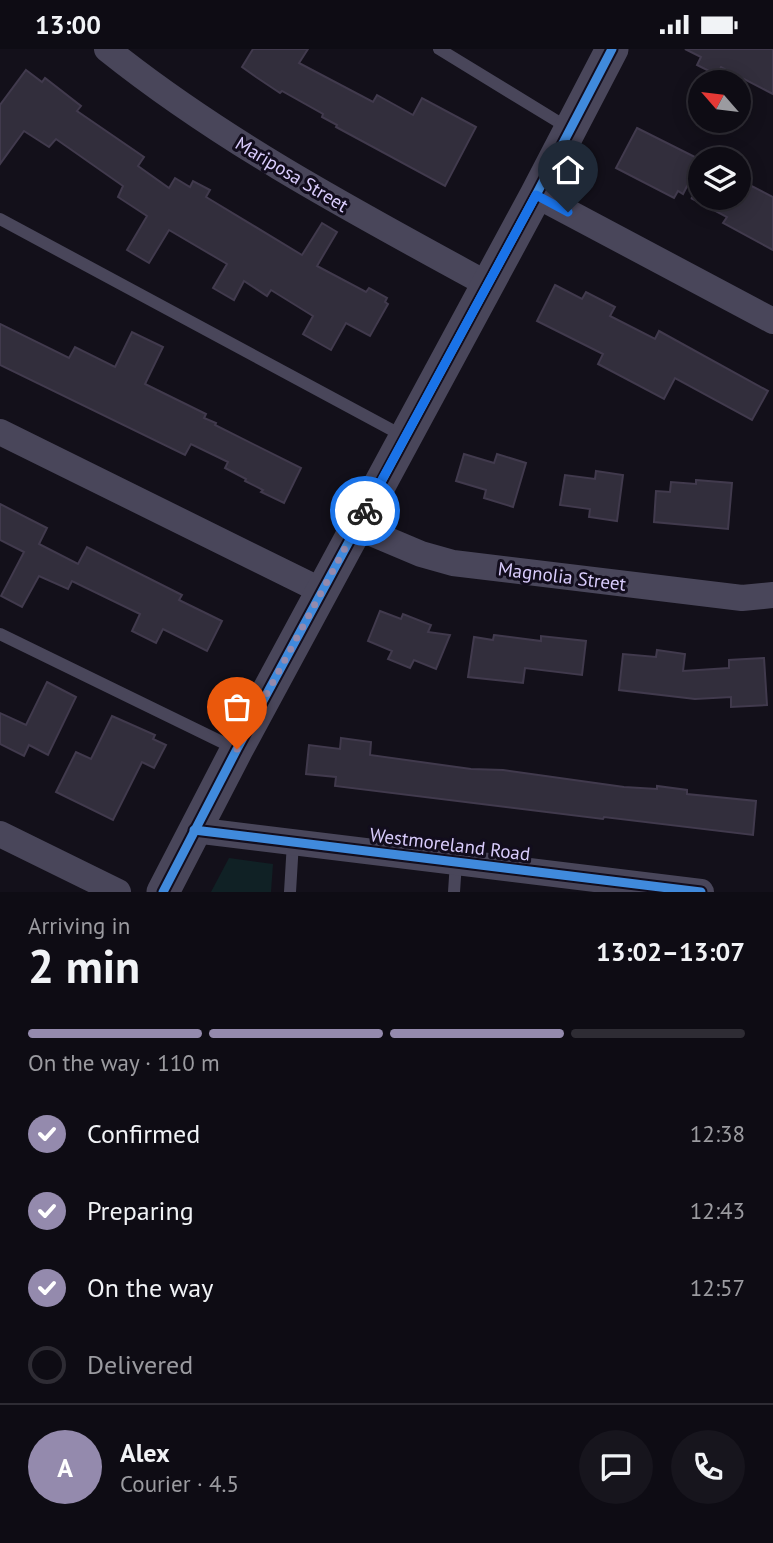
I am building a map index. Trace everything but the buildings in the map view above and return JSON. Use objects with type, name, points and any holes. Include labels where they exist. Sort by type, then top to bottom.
[{"type":"street","name":"Mariposa Street","points":[[107,49],[221,130],[330,199],[487,284]]},
{"type":"street","points":[[163,892],[612,49]]},
{"type":"street","points":[[536,195],[773,321]]},
{"type":"street","points":[[0,432],[322,591]]},
{"type":"street","name":"Magnolia Street","points":[[357,527],[421,554],[453,563],[742,598],[773,595]]},
{"type":"street","name":"Westmoreland Road","points":[[194,830],[701,892]]},
{"type":"street","points":[[0,834],[118,892]]},
{"type":"lane","points":[[439,49],[570,129]]},
{"type":"lane","points":[[0,219],[405,437]]},
{"type":"lane","points":[[0,634],[237,749]]},
{"type":"lane","points":[[289,892],[293,842]]},
{"type":"lane","points":[[454,892],[456,862]]},
{"type":"shaded area","points":[[229,858],[273,864],[271,892],[211,892]]},
{"type":"cycle path","points":[[163,892],[612,49]]},
{"type":"cycle path","points":[[194,830],[701,892]]},
{"type":"way so far","points":[[237,749],[365,511]]},
{"type":"route","points":[[365,511],[536,195],[568,212]]}]
